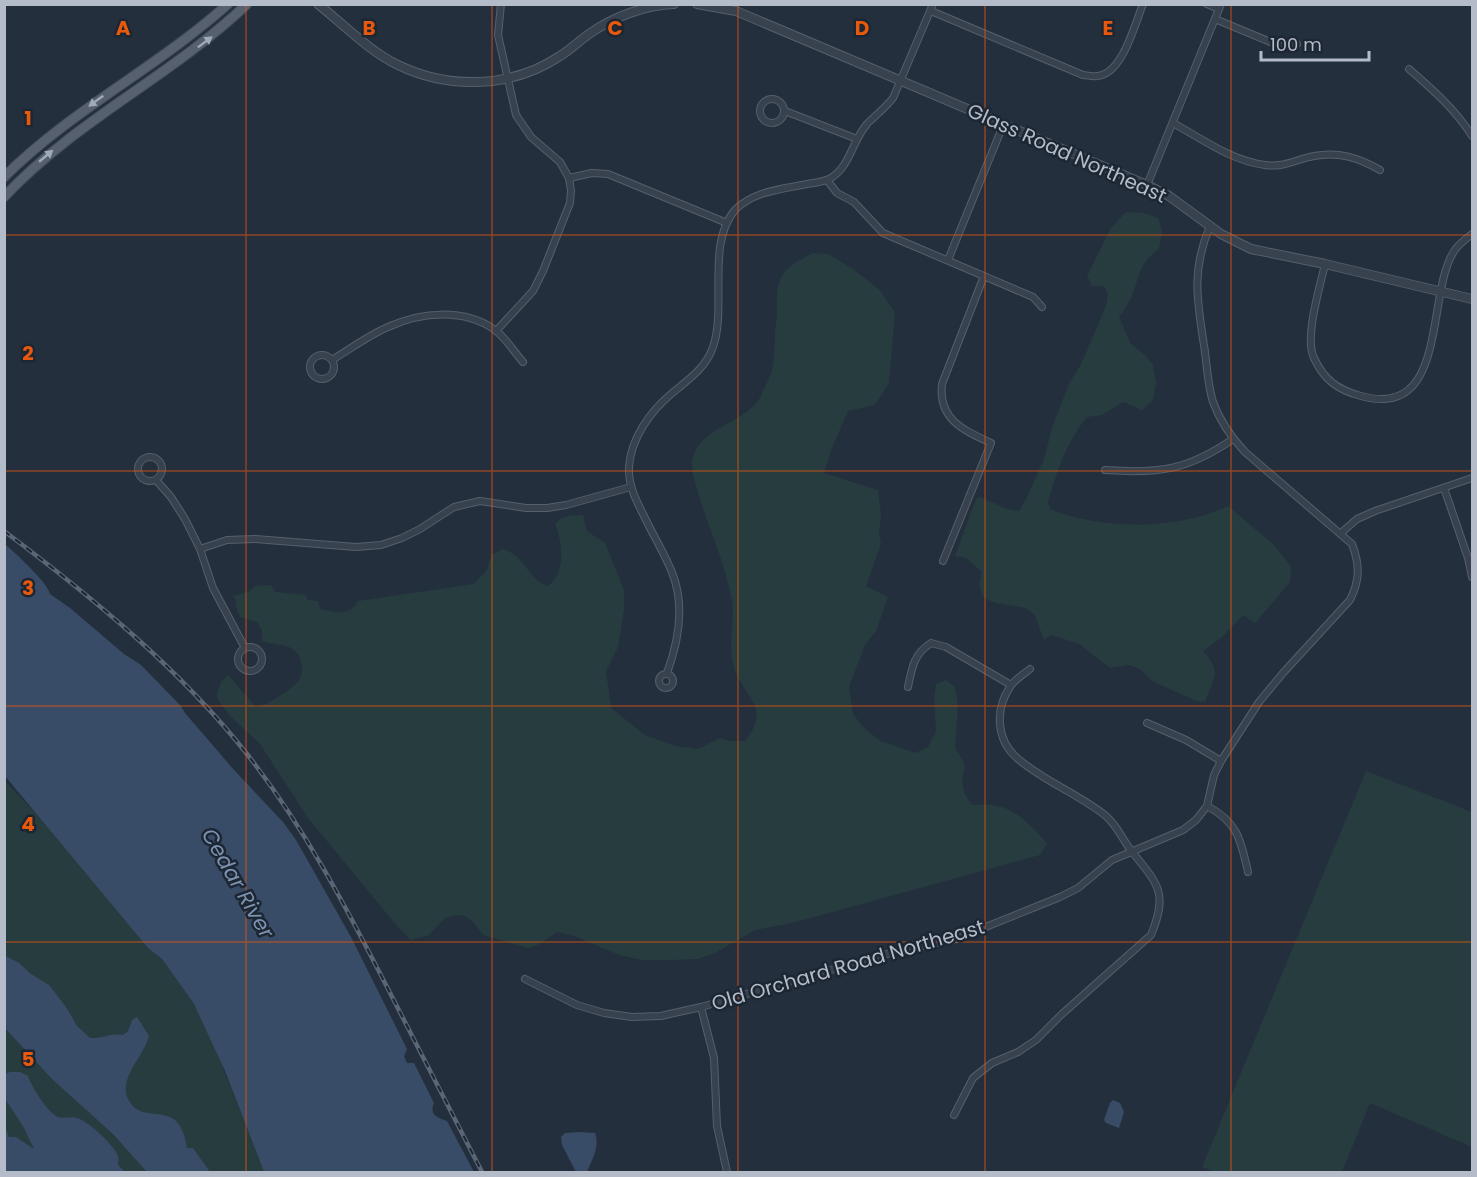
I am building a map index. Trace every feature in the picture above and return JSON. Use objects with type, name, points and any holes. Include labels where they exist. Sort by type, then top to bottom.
[{"type":"main road","points":[[4,177],[53,133],[188,37],[228,4]]},
{"type":"main road","points":[[4,197],[54,149],[220,31],[247,4]]},
{"type":"main road","points":[[116,105],[116,98],[134,75]]},
{"type":"street","points":[[318,4],[379,53],[398,65],[421,74],[466,82],[507,80],[544,65],[591,33],[618,18],[643,9],[674,4]]},
{"type":"street","points":[[496,331],[533,291],[570,203],[571,190],[569,178],[560,162],[531,137],[516,115],[498,35],[501,4]]},
{"type":"street","name":"Glass Road Northeast","points":[[697,4],[736,11],[1148,185],[1169,196],[1236,243],[1251,249],[1473,299]]},
{"type":"street","points":[[667,673],[678,636],[678,594],[673,575],[631,487],[629,466],[641,429],[651,413],[703,367],[712,349],[718,329],[718,273],[721,249],[727,223],[736,210],[764,193],[827,180],[842,168],[868,123],[884,110],[893,98],[932,8],[1083,75],[1098,76],[1109,73],[1119,62],[1143,4]]},
{"type":"street","points":[[1148,185],[1220,7],[1207,4]]},
{"type":"street","points":[[1215,20],[1280,46],[1297,44]]},
{"type":"street","points":[[1409,69],[1435,91],[1473,136]]},
{"type":"street","points":[[785,111],[782,119],[771,124],[764,121],[760,110],[763,102],[775,99],[782,103],[785,111],[857,139]]},
{"type":"street","points":[[948,260],[1004,123]]},
{"type":"street","points":[[1173,123],[1248,162],[1267,166],[1286,165],[1314,156],[1337,154],[1361,159],[1380,170]]},
{"type":"street","points":[[569,178],[592,173],[608,174],[727,223]]},
{"type":"street","points":[[827,180],[837,193],[854,202],[883,233],[1033,297],[1042,307]]},
{"type":"street","points":[[1210,226],[1201,247],[1196,271],[1196,294],[1213,401],[1222,422],[1245,452],[1352,544],[1358,559],[1359,574],[1350,600],[1282,673],[1259,702],[1221,760],[1214,776],[1207,806],[1221,813],[1232,824],[1239,837],[1248,872]]},
{"type":"street","points":[[1325,264],[1312,332],[1311,352],[1320,372],[1328,381],[1346,391],[1372,399],[1396,397],[1415,385],[1425,368],[1446,268],[1453,252],[1473,234]]},
{"type":"street","points":[[943,561],[991,443],[963,430],[943,406],[940,397],[942,384],[984,276]]},
{"type":"street","points":[[332,360],[387,327],[418,317],[446,314],[473,318],[496,331],[523,362]]},
{"type":"street","points":[[1105,470],[1134,472],[1186,465],[1209,455],[1233,439]]},
{"type":"street","points":[[156,480],[162,470],[160,462],[150,457],[142,459],[138,466],[138,474],[144,480],[156,480],[171,497],[200,549],[213,588],[245,648]]},
{"type":"street","points":[[1341,533],[1358,519],[1374,511],[1473,478]]},
{"type":"street","points":[[200,549],[227,540],[255,539],[356,547],[381,545],[420,529],[454,507],[480,501],[526,508],[547,508],[631,487]]},
{"type":"street","points":[[1444,488],[1473,577]]},
{"type":"street","points":[[908,687],[912,668],[920,650],[931,643],[946,647],[1011,685]]},
{"type":"street","points":[[253,647],[260,652],[262,659],[256,670],[249,672],[239,665],[237,657],[245,648],[253,647]]},
{"type":"street","points":[[954,1114],[974,1078],[992,1063],[1018,1052],[1036,1040],[1150,935],[1157,919],[1160,903],[1156,883],[1131,851],[1119,828],[1104,815],[1016,758],[1004,741],[999,725],[1000,711],[1011,685],[1030,669]]},
{"type":"street","points":[[1147,723],[1186,740],[1221,760]]},
{"type":"street","name":"Old Orchard Road Northeast","points":[[525,979],[577,1005],[632,1017],[661,1016],[701,1007],[837,967],[956,939],[1078,888],[1112,860],[1183,830],[1196,820],[1207,806]]},
{"type":"street","points":[[701,1007],[714,1058],[717,1126],[727,1173]]},
{"type":"green space","points":[[1126,212],[1144,213],[1158,218],[1162,229],[1159,249],[1143,266],[1130,300],[1119,317],[1131,344],[1153,365],[1156,383],[1153,400],[1142,410],[1123,402],[1102,415],[1087,417],[1068,447],[1048,502],[1050,509],[1070,516],[1116,524],[1187,520],[1228,506],[1273,544],[1291,566],[1290,582],[1255,623],[1243,615],[1221,638],[1203,651],[1215,670],[1205,702],[1196,701],[1152,681],[1140,669],[1129,665],[1110,668],[1079,644],[1052,635],[1044,639],[1032,612],[987,599],[980,585],[982,572],[966,558],[955,556],[976,499],[981,497],[1007,509],[1019,511],[1027,497],[1044,459],[1052,428],[1068,386],[1081,364],[1106,306],[1108,294],[1104,286],[1092,286],[1087,276],[1111,228]]},
{"type":"green space","points":[[813,253],[828,254],[853,269],[880,290],[895,313],[889,383],[875,405],[848,411],[824,473],[878,490],[881,514],[879,535],[881,544],[866,586],[888,597],[876,631],[865,645],[849,687],[853,714],[865,729],[881,741],[915,753],[928,747],[936,731],[934,697],[936,684],[946,680],[955,687],[958,706],[955,747],[965,765],[963,781],[966,796],[972,805],[985,804],[1006,808],[1022,818],[1047,843],[1040,855],[796,922],[755,930],[715,953],[698,959],[642,960],[619,955],[574,936],[557,932],[538,945],[528,948],[483,935],[473,922],[465,916],[457,915],[445,918],[429,935],[411,940],[308,818],[260,744],[232,718],[218,700],[217,693],[221,682],[228,675],[256,707],[286,692],[302,674],[301,662],[297,653],[285,646],[262,641],[262,630],[257,622],[240,617],[233,596],[250,591],[255,586],[271,585],[275,592],[306,595],[307,600],[318,601],[320,609],[342,612],[351,609],[358,601],[474,584],[487,570],[491,555],[503,549],[511,552],[535,578],[548,586],[558,574],[560,566],[560,540],[555,524],[564,517],[583,515],[587,531],[605,543],[624,590],[624,610],[618,647],[606,671],[611,708],[645,735],[675,746],[698,749],[720,738],[745,741],[753,729],[756,710],[733,664],[732,601],[694,479],[692,463],[696,450],[703,440],[749,410],[758,401],[773,365],[779,281],[791,266]]},
{"type":"green space","points":[[1366,771],[1472,812],[1472,1147],[1370,1103],[1342,1172],[1215,1172],[1202,1167]]},
{"type":"green space","points":[[4,780],[58,836],[148,948],[162,959],[194,1004],[211,1037],[264,1172],[5,1172]]},
{"type":"water","name":"Cedar River","points":[[5,544],[38,576],[50,594],[141,665],[180,705],[234,770],[283,822],[296,840],[351,937],[407,1049],[404,1056],[407,1063],[414,1063],[434,1103],[433,1113],[447,1121],[474,1172],[264,1172],[225,1071],[194,1004],[162,959],[148,948],[5,776]]},
{"type":"water","points":[[4,955],[49,985],[77,1026],[90,1038],[123,1035],[128,1031],[132,1020],[137,1017],[149,1036],[128,1078],[126,1087],[131,1104],[138,1110],[170,1117],[178,1123],[187,1148],[193,1148],[210,1172],[147,1172],[113,1134],[52,1079],[5,1028]]},
{"type":"water","points":[[20,1072],[28,1076],[40,1099],[58,1117],[77,1118],[94,1128],[116,1152],[118,1165],[125,1172],[5,1172],[5,1127],[9,1137],[16,1137],[34,1149],[23,1126],[5,1099],[5,1074]]},
{"type":"water","points":[[1113,1100],[1120,1103],[1124,1112],[1119,1128],[1104,1120]]},
{"type":"water","points":[[565,1133],[595,1133],[597,1143],[587,1172],[576,1172],[562,1145],[561,1137]]},
{"type":"railway","points":[[4,531],[102,608],[163,663],[221,722],[268,782],[305,838],[339,896],[482,1172]]}]
